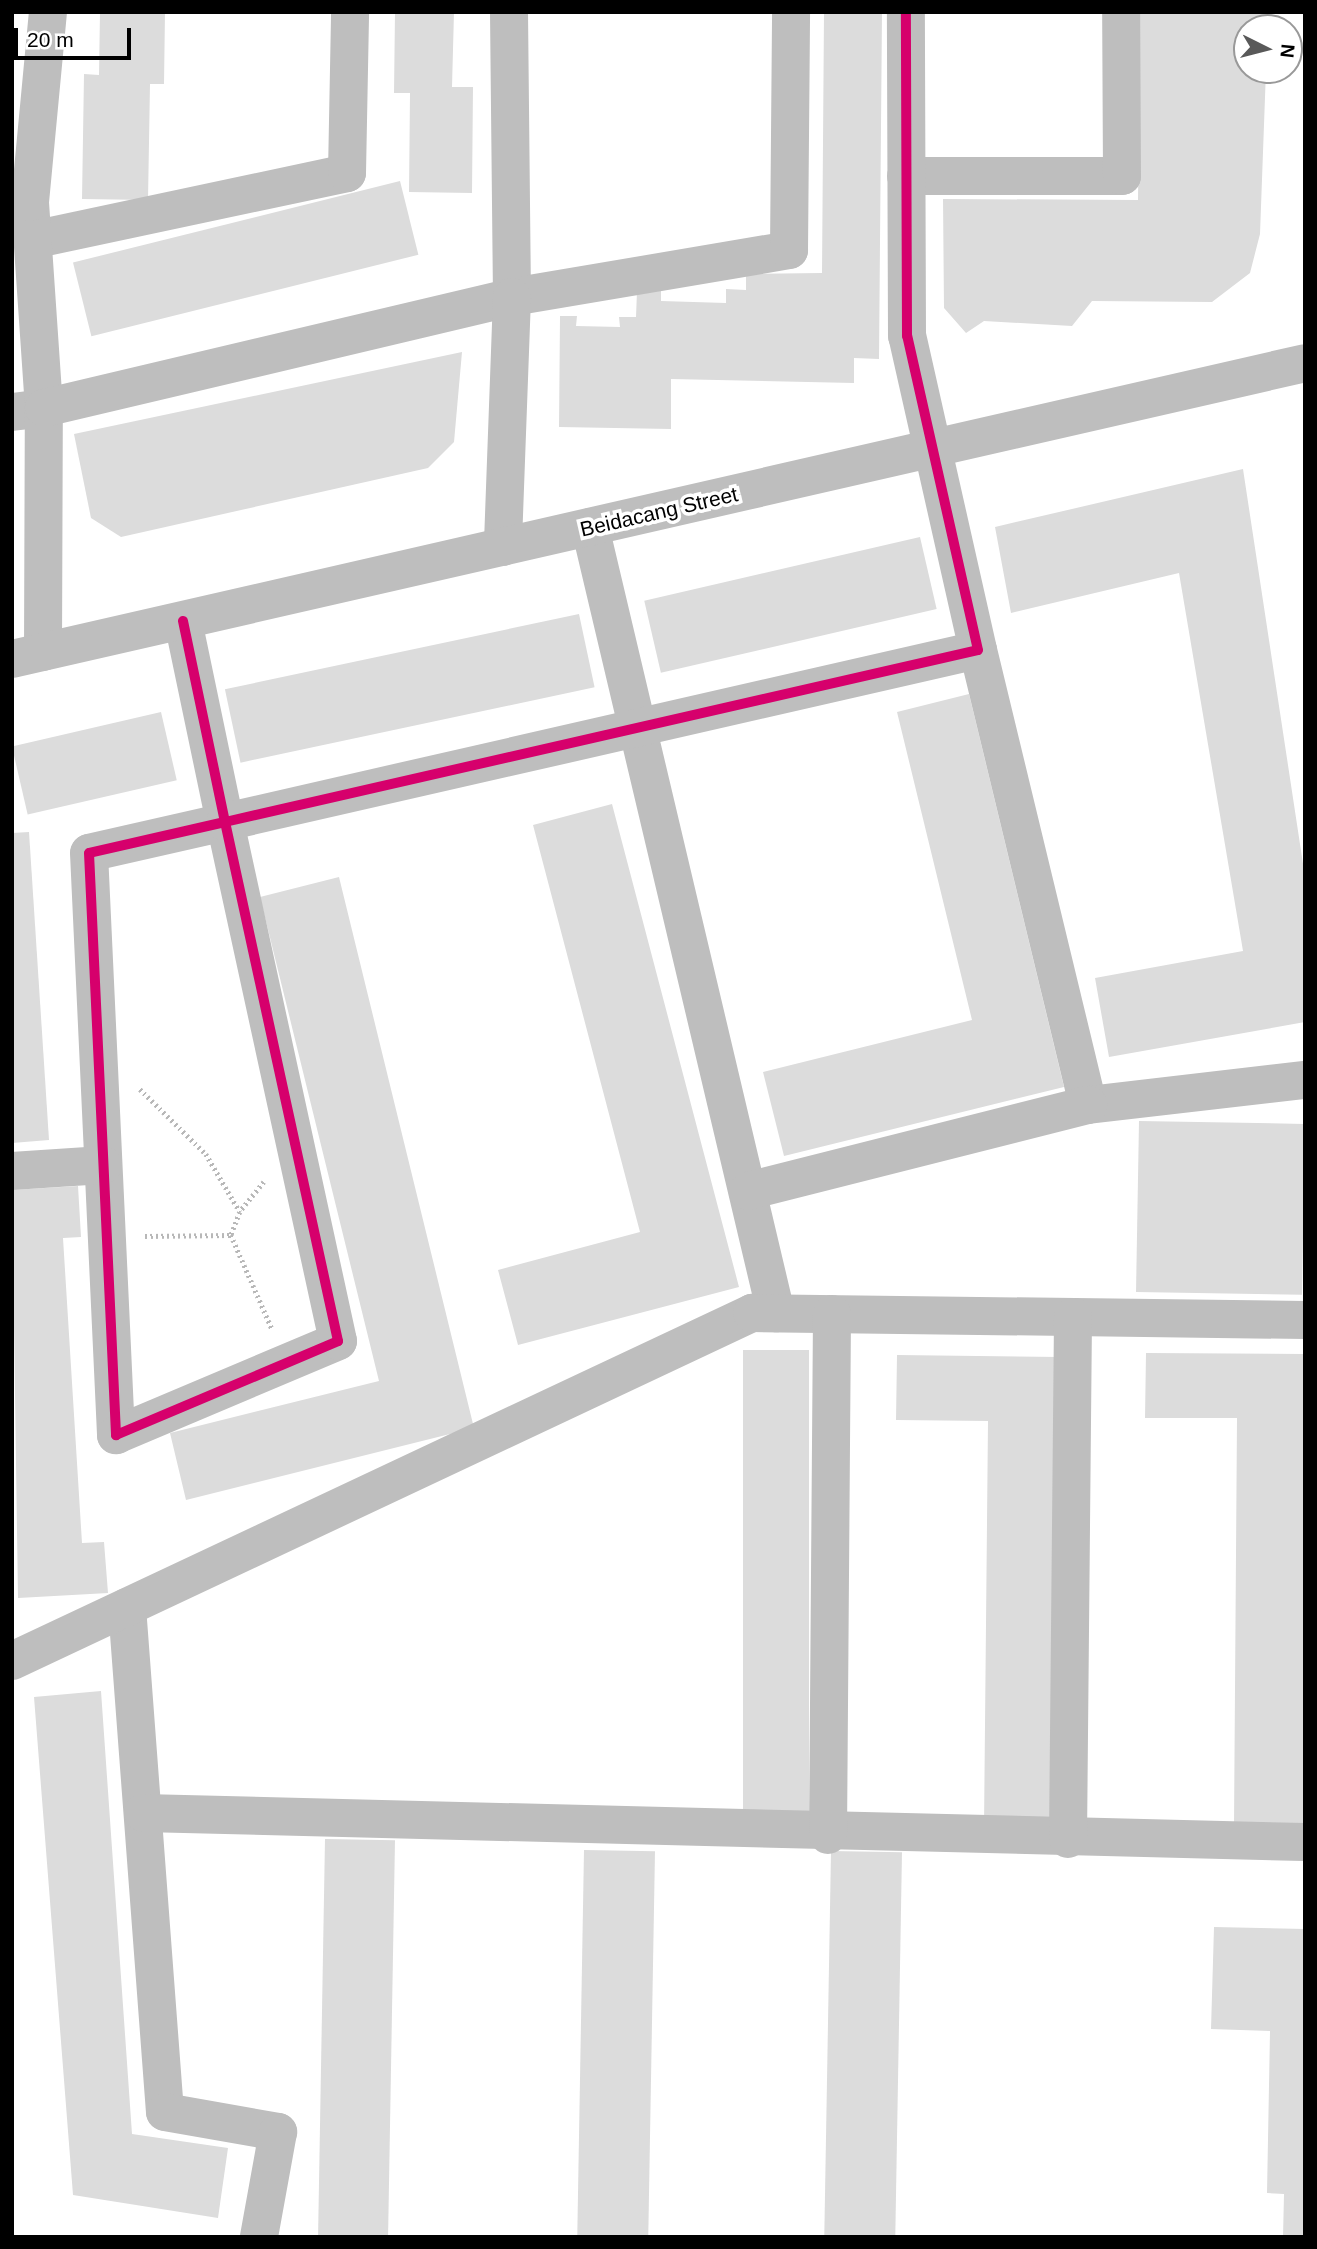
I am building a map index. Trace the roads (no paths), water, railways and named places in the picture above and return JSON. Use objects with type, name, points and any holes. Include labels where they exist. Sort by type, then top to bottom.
[{"type":"street","points":[[28,656],[28,410],[32,240],[30,202],[48,12]]},
{"type":"street","points":[[32,240],[347,173],[350,12]]},
{"type":"street","points":[[503,547],[512,297],[509,12]]},
{"type":"street","points":[[28,410],[512,297],[789,250],[791,12]]},
{"type":"street","points":[[906,12],[907,336],[929,449],[1088,1105]]},
{"type":"street","points":[[906,176],[1122,176],[1121,12]]},
{"type":"street","name":"Beidacang Street","points":[[28,656],[1305,363]]},
{"type":"street","points":[[590,527],[776,1313]]},
{"type":"street","points":[[183,621],[225,822],[338,1341],[116,1435],[89,853],[225,822],[636,724],[978,650]]},
{"type":"street","points":[[748,1191],[1088,1105],[1305,1080]]},
{"type":"street","points":[[12,1171],[103,1165]]},
{"type":"street","points":[[12,1661],[752,1313],[1305,1320]]},
{"type":"street","points":[[828,1835],[832,1314]]},
{"type":"street","points":[[1069,1839],[1073,1317]]},
{"type":"street","points":[[127,1607],[165,2112],[278,2132],[259,2237]]},
{"type":"street","points":[[143,1813],[828,1835],[1305,1842]]}]
